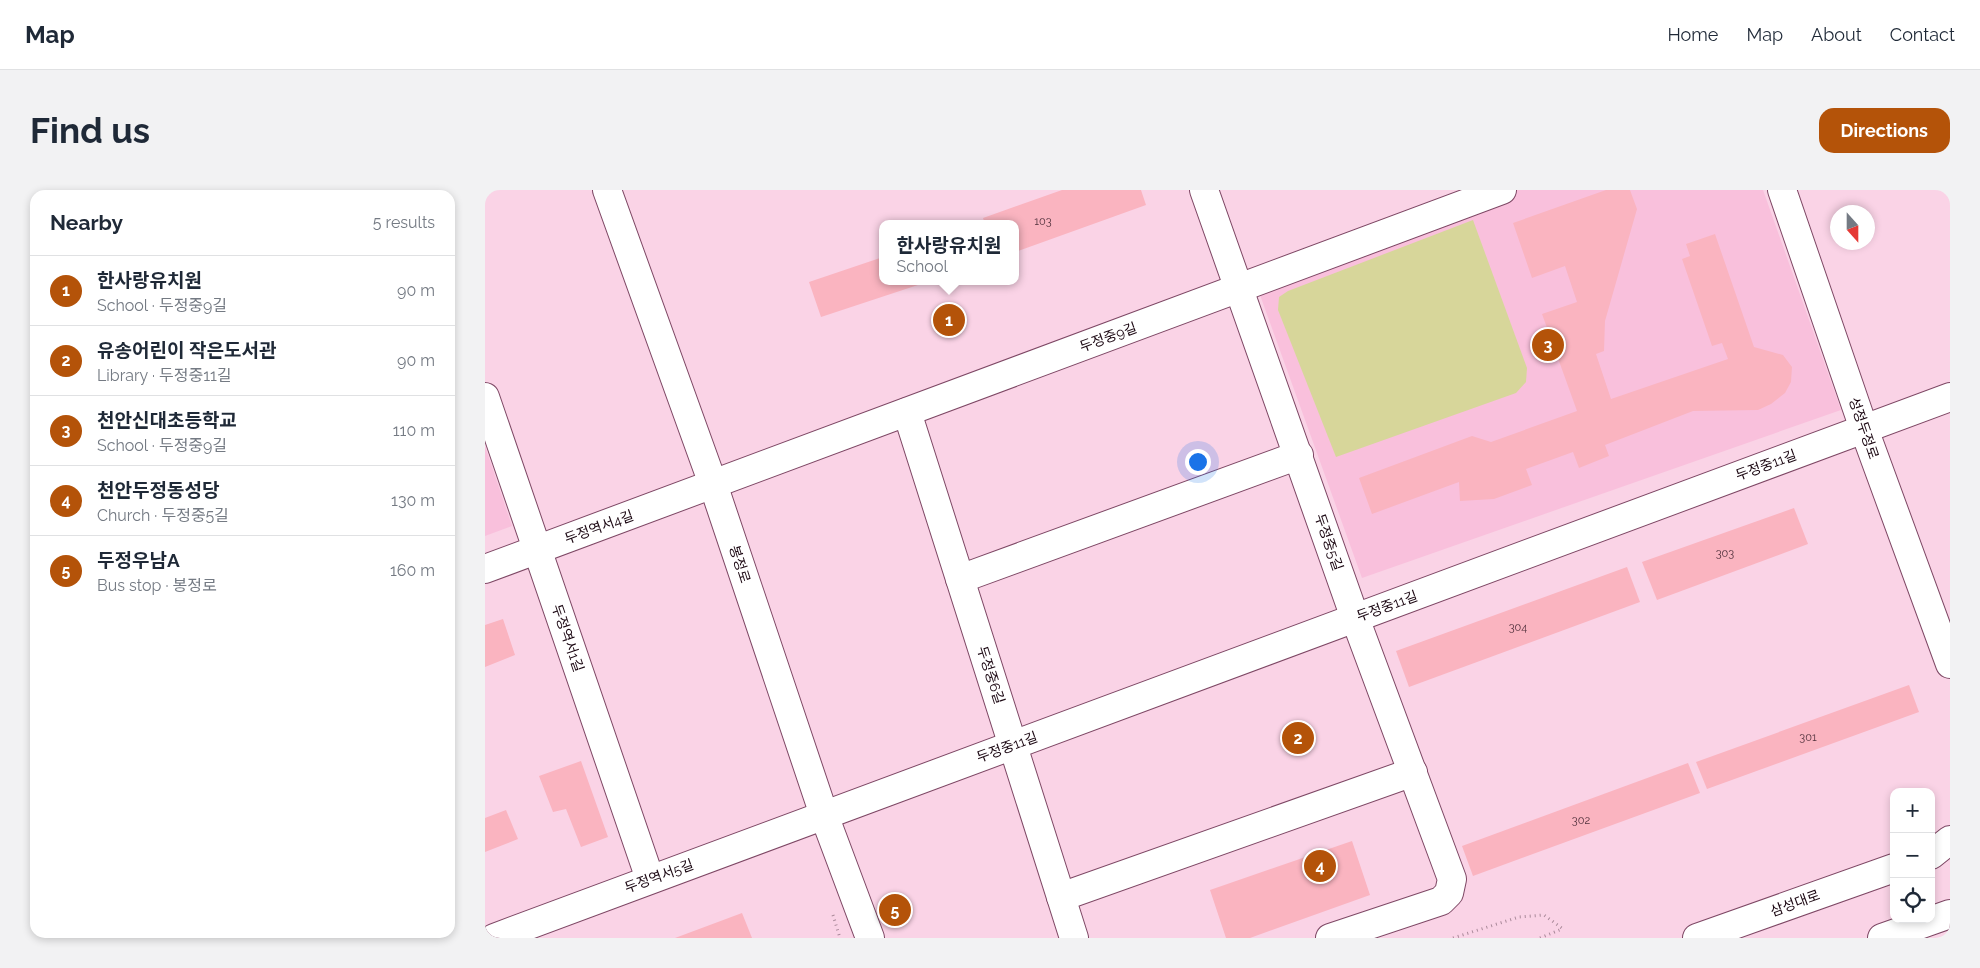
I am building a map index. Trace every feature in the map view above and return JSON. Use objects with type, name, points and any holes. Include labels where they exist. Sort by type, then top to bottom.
[{"type":"street","name":"봉정로","points":[[607,190],[713,484],[824,815],[871,938]]},
{"type":"street","name":"두정중5길","points":[[1204,190],[1355,618],[1452,879],[1449,893],[1441,901],[1330,938]]},
{"type":"street","name":"두정중9길","points":[[713,484],[1502,190]]},
{"type":"street","name":"성정두정로","points":[[1782,190],[1864,429],[1950,664]]},
{"type":"street","name":"두정역서1길","points":[[485,397],[650,879]]},
{"type":"street","name":"두정중11길","points":[[824,815],[1950,397]]},
{"type":"street","name":"두정중6길","points":[[907,412],[1074,938]]},
{"type":"street","points":[[960,579],[1299,455]]},
{"type":"street","name":"두정역서4길","points":[[485,570],[713,484]]},
{"type":"street","points":[[1061,897],[1413,772]]},
{"type":"street","name":"두정역서5길","points":[[494,938],[824,815]]},
{"type":"street","points":[[1935,852],[1950,840]]},
{"type":"street","points":[[1935,855],[1950,854]]},
{"type":"street","name":"삼성대로","points":[[1697,938],[1890,869]]},
{"type":"street","points":[[1882,938],[1950,914]]},
{"type":"path","points":[[1453,938],[1519,917],[1544,915],[1563,929],[1541,938]]},
{"type":"shaded area","points":[[1505,190],[1763,190],[1841,410],[1362,578],[1255,281]]},
{"type":"shaded area","points":[[1473,220],[1527,368],[1526,382],[1516,393],[1336,457],[1278,310],[1279,297],[1288,291]]},
{"type":"shaded area","points":[[485,446],[512,526],[485,536]]},
{"type":"building","points":[[1062,190],[1141,190],[1146,205],[1019,251],[1019,220],[984,220],[983,218]]},
{"type":"building","points":[[1606,190],[1630,190],[1637,209],[1605,321],[1604,351],[1596,354],[1611,399],[1728,359],[1722,343],[1712,346],[1682,259],[1690,256],[1686,244],[1715,234],[1754,347],[1783,355],[1792,367],[1791,382],[1785,393],[1771,404],[1758,410],[1693,411],[1605,445],[1609,456],[1579,468],[1573,452],[1526,469],[1532,485],[1494,499],[1460,501],[1459,482],[1372,514],[1359,478],[1472,436],[1491,442],[1577,411],[1542,314],[1577,302],[1565,266],[1532,278],[1513,223]]},
{"type":"building","points":[[879,258],[879,285],[918,285],[821,317],[809,282]]},
{"type":"building","points":[[1794,508],[1808,544],[1657,600],[1642,562]]},
{"type":"building","points":[[1627,567],[1640,602],[1409,687],[1396,651]]},
{"type":"building","points":[[503,619],[515,655],[485,667],[485,625]]},
{"type":"building","points":[[1909,685],[1919,712],[1707,789],[1696,762]]},
{"type":"building","points":[[581,761],[608,837],[581,847],[566,809],[553,812],[539,776]]},
{"type":"building","points":[[1688,763],[1700,793],[1473,876],[1462,846]]},
{"type":"building","points":[[506,810],[518,839],[485,852],[485,818]]},
{"type":"building","points":[[1352,841],[1370,895],[1250,938],[1226,938],[1210,890]]},
{"type":"building","points":[[742,913],[752,938],[675,938]]},
{"type":"place","name":"한사랑유치원","points":[[949,320]]},
{"type":"place","name":"천안신대초등학교","points":[[1548,345]]},
{"type":"place","name":"유송어린이 작은도서관","points":[[1298,738]]},
{"type":"place","name":"천안두정동성당","points":[[1320,866]]},
{"type":"place","name":"두정우남A","points":[[895,910]]}]
